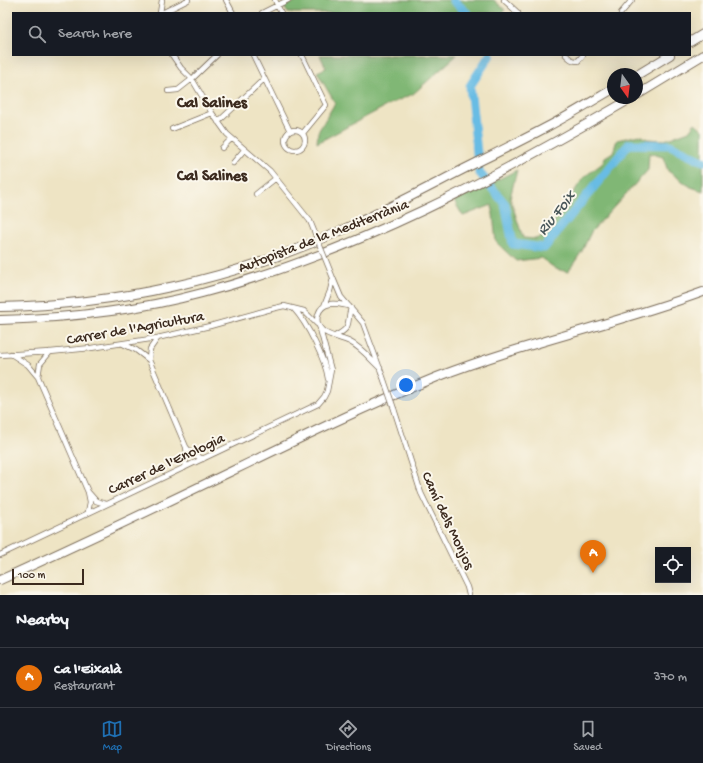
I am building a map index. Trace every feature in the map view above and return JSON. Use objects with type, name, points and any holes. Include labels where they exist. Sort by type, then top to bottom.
[{"type":"highway","points":[[691,41],[703,34]]},
{"type":"highway","points":[[643,91],[703,55]]},
{"type":"highway","points":[[643,71],[668,56]]},
{"type":"highway","name":"Autopista de la Mediterrània","points":[[0,307],[51,304],[106,298],[168,287],[216,275],[284,253],[340,230],[461,171],[549,127],[607,93]]},
{"type":"highway","name":"Autopista de la Mediterrània","points":[[0,320],[44,319],[106,312],[208,292],[266,274],[327,251],[416,214],[562,139],[622,104]]},
{"type":"highway","points":[[0,580],[75,546],[320,429],[426,382],[494,358],[703,292]]},
{"type":"street","points":[[161,12],[162,0]]},
{"type":"street","points":[[163,12],[188,0]]},
{"type":"street","points":[[226,0],[232,12]]},
{"type":"street","points":[[275,0],[280,12]]},
{"type":"street","points":[[264,12],[288,0]]},
{"type":"street","points":[[504,0],[517,12]]},
{"type":"street","points":[[622,12],[632,0]]},
{"type":"street","name":"Camí dels Monjos","points":[[173,56],[192,80],[212,113],[231,139],[264,166],[276,178],[310,221],[341,296],[363,323],[394,409],[418,485],[467,587],[469,595]]},
{"type":"street","points":[[168,91],[178,90],[192,80],[217,56]]},
{"type":"street","points":[[253,56],[290,130]]},
{"type":"street","points":[[302,56],[326,105],[303,132]]},
{"type":"street","points":[[567,56],[571,60],[578,60],[582,56]]},
{"type":"street","points":[[218,122],[264,79]]},
{"type":"street","points":[[172,129],[212,113]]},
{"type":"street","points":[[294,129],[303,132],[305,141],[304,146],[300,149],[292,150],[288,148],[284,141],[290,130],[294,129]]},
{"type":"street","points":[[222,148],[231,139]]},
{"type":"street","points":[[233,162],[244,150]]},
{"type":"street","points":[[256,194],[276,178]]},
{"type":"street","points":[[319,326],[318,315],[330,292],[333,278]]},
{"type":"street","points":[[324,306],[330,304],[350,307],[349,324],[341,333],[335,336]]},
{"type":"street","name":"Carrer de l'Agricultura","points":[[0,355],[50,352],[123,344],[158,338],[210,326],[284,306],[294,309]]},
{"type":"street","points":[[294,309],[304,311],[325,333],[348,341],[360,348],[380,368]]},
{"type":"street","points":[[294,309],[305,323],[326,368],[328,380]]},
{"type":"street","name":"Carrer de l'Enologia","points":[[0,555],[318,404],[327,391],[331,370],[319,326]]},
{"type":"street","points":[[158,338],[148,353],[148,360],[186,447],[187,454],[184,468]]},
{"type":"street","points":[[123,344],[136,350],[148,360]]},
{"type":"street","points":[[38,378],[40,364],[50,352]]},
{"type":"street","points":[[11,354],[28,365],[38,378],[88,492],[90,502],[88,512]]},
{"type":"street","points":[[186,447],[191,453],[203,459]]},
{"type":"street","points":[[88,492],[96,501],[106,504]]},
{"type":"green space","points":[[299,0],[494,0],[505,10],[503,12],[287,12],[284,7]]},
{"type":"green space","points":[[320,56],[456,56],[413,94],[390,104],[317,143],[318,132],[335,103],[317,72],[326,68]]},
{"type":"green space","points":[[695,123],[703,130],[703,191],[691,187],[668,171],[663,157],[649,153],[648,170],[591,232],[582,251],[568,272],[556,269],[541,258],[516,261],[496,242],[492,205],[463,216],[454,201],[517,170],[510,198],[523,238],[536,239],[549,233],[555,220],[584,177],[603,163],[605,157],[613,152],[617,140],[640,135],[647,139],[665,140],[689,131]]},
{"type":"waterway","name":"Riu Foix","points":[[453,0],[466,12]]},
{"type":"waterway","name":"Riu Foix","points":[[489,56],[470,86],[479,172],[505,204],[513,244],[544,248],[629,144],[670,145],[703,161]]},
{"type":"place","name":"Ca l'Eixalà","points":[[593,573]]},
{"type":"district","name":"Cal Salines","points":[[212,101]]},
{"type":"district","name":"Cal Salines","points":[[212,174]]}]
